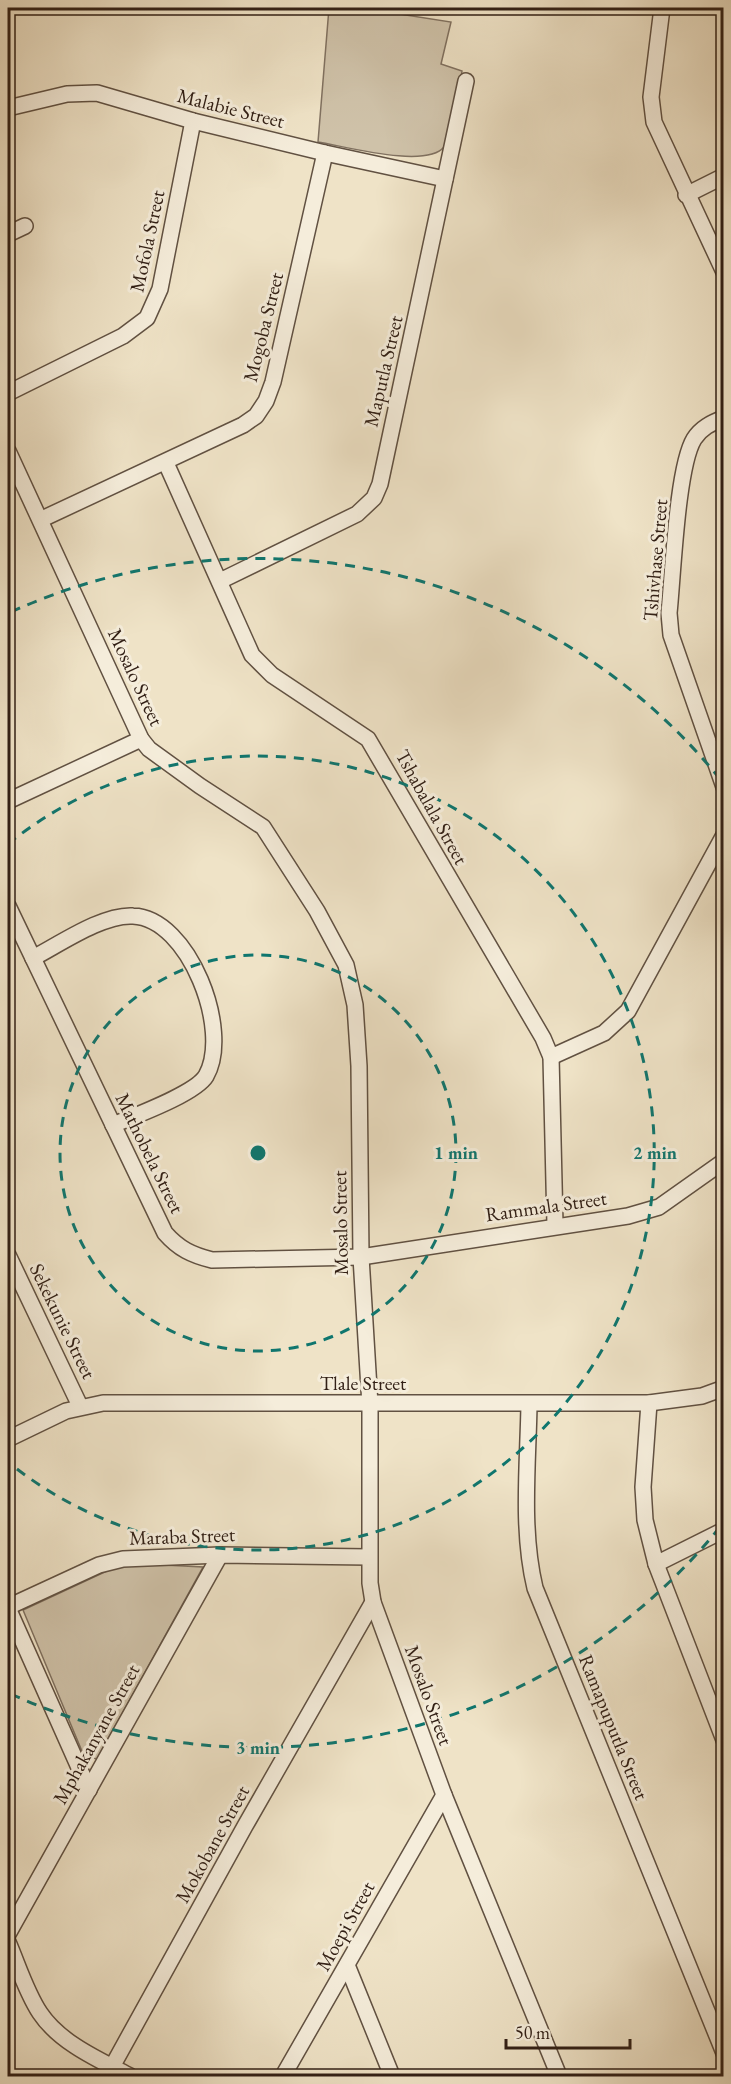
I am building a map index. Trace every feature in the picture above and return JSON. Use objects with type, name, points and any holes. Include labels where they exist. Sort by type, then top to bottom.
[{"type":"street","points":[[662,8],[651,97],[652,111],[686,195],[723,272]]},
{"type":"street","name":"Maputla Street","points":[[220,581],[357,514],[374,498],[380,484],[414,334],[466,81]]},
{"type":"street","name":"Malabie Street","points":[[8,108],[68,94],[97,93],[193,121],[445,179]]},
{"type":"street","name":"Mofola Street","points":[[8,393],[123,336],[147,318],[160,289],[193,121]]},
{"type":"street","name":"Mogoba Street","points":[[42,519],[166,463],[243,425],[256,416],[266,401],[273,382],[325,153]]},
{"type":"street","points":[[686,195],[723,176]]},
{"type":"street","points":[[8,234],[25,226]]},
{"type":"street","name":"Tshivhase Street","points":[[723,418],[708,424],[700,431],[686,460],[669,613],[671,635],[723,787]]},
{"type":"street","name":"Mosalo Street","points":[[8,451],[42,519],[141,739],[149,749],[175,768],[263,827],[317,911],[346,965],[355,1005],[359,1066],[361,1257],[370,1405],[369,1557],[373,1602],[444,1795],[558,2076]]},
{"type":"street","name":"Tshabalala Street","points":[[166,463],[246,644],[259,664],[355,728],[378,752],[444,872],[530,1014],[551,1057],[555,1225]]},
{"type":"street","points":[[8,801],[141,739]]},
{"type":"street","points":[[551,1057],[604,1033],[628,1011],[723,835]]},
{"type":"street","name":"Mathobela Street","points":[[8,906],[165,1233],[177,1247],[193,1255],[212,1260],[361,1257]]},
{"type":"street","points":[[33,958],[112,918],[134,915],[151,920],[168,930],[187,956],[206,994],[215,1026],[213,1054],[205,1077],[183,1094],[113,1125]]},
{"type":"street","name":"Rammala Street","points":[[361,1257],[646,1212],[676,1196],[723,1161]]},
{"type":"street","name":"Sekekunie Street","points":[[8,1255],[80,1406]]},
{"type":"street","name":"Tlale Street","points":[[8,1439],[80,1406],[103,1403],[370,1405],[649,1403],[702,1396],[723,1388]]},
{"type":"street","points":[[649,1403],[644,1488],[645,1520],[656,1564],[723,1740]]},
{"type":"street","name":"Ramapuputla Street","points":[[529,1405],[528,1540],[530,1564],[536,1588],[723,2053]]},
{"type":"street","points":[[656,1564],[723,1530]]},
{"type":"street","name":"Maraba Street","points":[[8,1607],[110,1561],[220,1555],[369,1557]]},
{"type":"street","name":"Mphakanyane Street","points":[[8,1934],[220,1555]]},
{"type":"street","name":"Mokobane Street","points":[[110,2072],[245,1826],[373,1602]]},
{"type":"street","points":[[8,1607],[89,1790]]},
{"type":"street","name":"Moepi Street","points":[[283,2076],[444,1795]]},
{"type":"street","points":[[8,1942],[40,2012],[50,2025],[63,2038],[110,2072],[130,2076]]},
{"type":"street","points":[[347,1965],[392,2076]]},
{"type":"shaded area","points":[[329,8],[361,8],[451,22],[441,64],[462,71],[454,122],[444,147],[434,153],[403,156],[318,142]]},
{"type":"shaded area","points":[[124,1563],[203,1567],[97,1759],[84,1756],[23,1610]]}]
